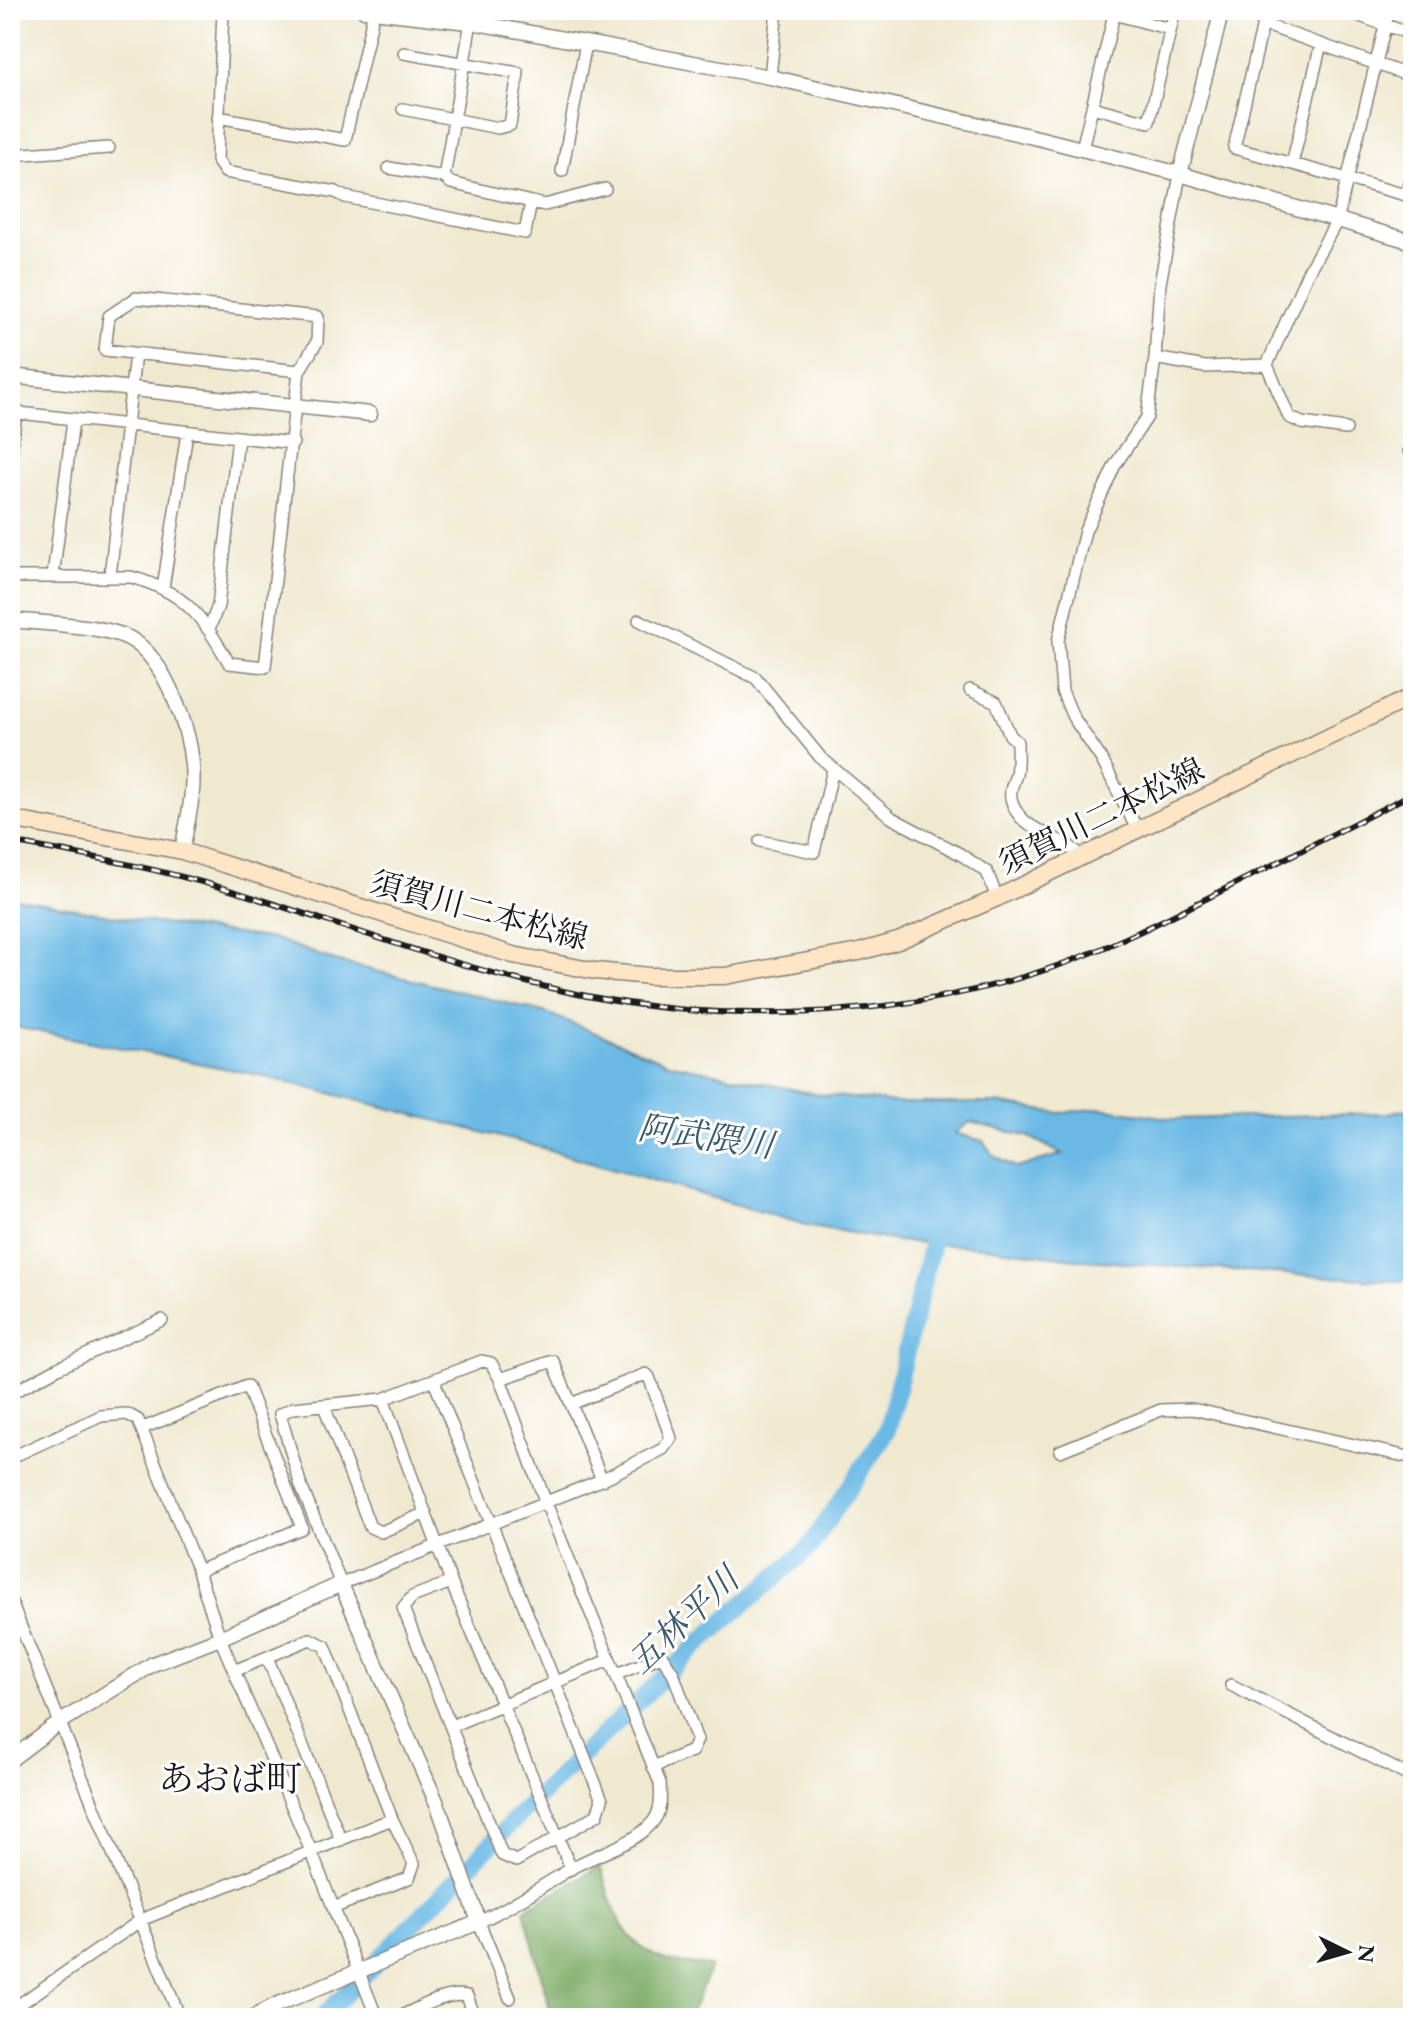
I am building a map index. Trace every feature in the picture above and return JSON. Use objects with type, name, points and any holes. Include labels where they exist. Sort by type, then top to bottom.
[{"type":"main road","name":"須賀川二本松線","points":[[10,819],[182,851],[513,955],[569,967],[650,976],[725,976],[859,952],[898,941],[997,898],[1413,696]]},
{"type":"street","points":[[223,10],[217,160],[225,172],[336,192],[345,197],[525,233],[531,202]]},
{"type":"street","points":[[364,10],[475,18],[586,43],[770,77],[1180,174],[1413,242]]},
{"type":"street","points":[[770,77],[777,10]]},
{"type":"street","points":[[1092,107],[1149,122],[1175,10]]},
{"type":"street","points":[[1137,829],[1102,760],[1073,717],[1062,691],[1058,641],[1085,531],[1115,465],[1147,417],[1160,284],[1180,174],[1222,10]]},
{"type":"street","points":[[1343,10],[1413,35]]},
{"type":"street","points":[[1346,429],[1302,423],[1289,417],[1267,365],[1308,272],[1337,221],[1389,10]]},
{"type":"street","points":[[218,117],[345,140],[374,11]]},
{"type":"street","points":[[1082,149],[1114,14],[1170,29]]},
{"type":"street","points":[[444,177],[475,18]]},
{"type":"street","points":[[1413,77],[1263,24],[1234,148],[1410,196],[1413,167]]},
{"type":"street","points":[[562,171],[586,43]]},
{"type":"street","points":[[1292,164],[1321,44]]},
{"type":"street","points":[[403,109],[498,128],[510,125],[518,73],[404,53]]},
{"type":"street","points":[[10,155],[109,148]]},
{"type":"street","points":[[389,168],[444,177],[451,183],[545,205],[605,189]]},
{"type":"street","points":[[10,577],[131,577],[163,588],[194,610],[229,663],[265,667],[299,371],[317,342],[318,317],[136,298],[109,316],[105,350],[299,371]]},
{"type":"street","points":[[110,576],[135,354]]},
{"type":"street","points":[[1155,358],[1205,367],[1267,365]]},
{"type":"street","points":[[10,376],[370,414]]},
{"type":"street","points":[[10,462],[13,413],[293,443]]},
{"type":"street","points":[[53,576],[73,421]]},
{"type":"street","points":[[163,588],[187,433]]},
{"type":"street","points":[[209,629],[218,606],[238,438]]},
{"type":"street","points":[[10,620],[112,632],[131,639],[151,657],[172,697],[187,739],[192,766],[190,809],[182,851]]},
{"type":"street","points":[[639,620],[756,678],[833,769],[892,818],[987,872],[997,898]]},
{"type":"street","points":[[970,690],[996,702],[1010,735],[1017,742],[1017,772],[1011,789],[1011,801],[1027,825],[1072,845],[1081,856]]},
{"type":"street","points":[[760,841],[814,852],[833,769]]},
{"type":"street","points":[[14,1304],[11,1393],[162,1320]]},
{"type":"street","points":[[252,2018],[276,2005],[479,1922],[514,1906],[571,1869],[627,1841],[653,1821],[660,1809],[660,1783],[546,1503],[500,1379],[487,1360],[383,1399],[287,1409],[281,1412],[280,1418],[301,1486],[438,1806],[479,1922],[510,1998]]},
{"type":"street","points":[[500,1379],[553,1361],[602,1480]]},
{"type":"street","points":[[10,1760],[59,1723],[153,1664],[341,1584],[602,1480],[663,1449],[671,1438],[649,1377],[641,1374],[571,1404]]},
{"type":"street","points":[[434,1381],[602,1800],[597,1815],[516,1861],[502,1855],[403,1608],[412,1597],[451,1582]]},
{"type":"street","points":[[143,1428],[247,1386],[302,1528],[198,1571]]},
{"type":"street","points":[[383,1399],[451,1582],[571,1869]]},
{"type":"street","points":[[324,1406],[370,1527],[381,1532],[426,1513]]},
{"type":"street","points":[[1060,1451],[1161,1410],[1192,1409],[1413,1458]]},
{"type":"street","points":[[10,1458],[110,1414],[127,1414],[138,1420],[198,1571],[220,1638],[311,1851],[377,2018]]},
{"type":"street","points":[[10,1600],[180,2018]]},
{"type":"street","points":[[234,1671],[310,1639],[325,1646],[392,1819],[414,1864],[409,1878],[333,1908]]},
{"type":"street","points":[[617,1674],[662,1656],[673,1673],[697,1740],[692,1751],[653,1767]]},
{"type":"street","points":[[267,1657],[341,1840]]},
{"type":"street","points":[[451,1726],[609,1660]]},
{"type":"street","points":[[1231,1685],[1413,1778]]},
{"type":"street","points":[[10,2011],[141,1920],[392,1819]]},
{"type":"street","points":[[397,2018],[460,1994],[467,1996],[475,2018]]},
{"type":"green space","points":[[600,1866],[621,1923],[638,1945],[671,1962],[711,1966],[689,2018],[552,2018],[524,1910]]},
{"type":"water","name":"阿武隈川","points":[[10,897],[142,921],[275,939],[335,961],[547,1013],[668,1063],[815,1094],[898,1103],[996,1103],[1059,1113],[1100,1108],[1176,1119],[1387,1113],[1413,1108],[1413,1279],[1392,1281],[1084,1260],[984,1247],[897,1241],[806,1225],[536,1146],[259,1075],[10,1026]],"holes":[[[970,1122],[1030,1137],[1062,1154],[1017,1168],[994,1156],[983,1141],[955,1133]]]},
{"type":"waterway","name":"五林平川","points":[[322,2018],[522,1812],[705,1638],[809,1548],[887,1431],[933,1239],[941,1223]]},
{"type":"railway","points":[[10,842],[123,863],[206,883],[454,962],[587,996],[696,1011],[808,1012],[919,1001],[974,990],[1052,968],[1154,925],[1413,793]]},
{"type":"district","name":"あおば町","points":[[230,1778]]}]
